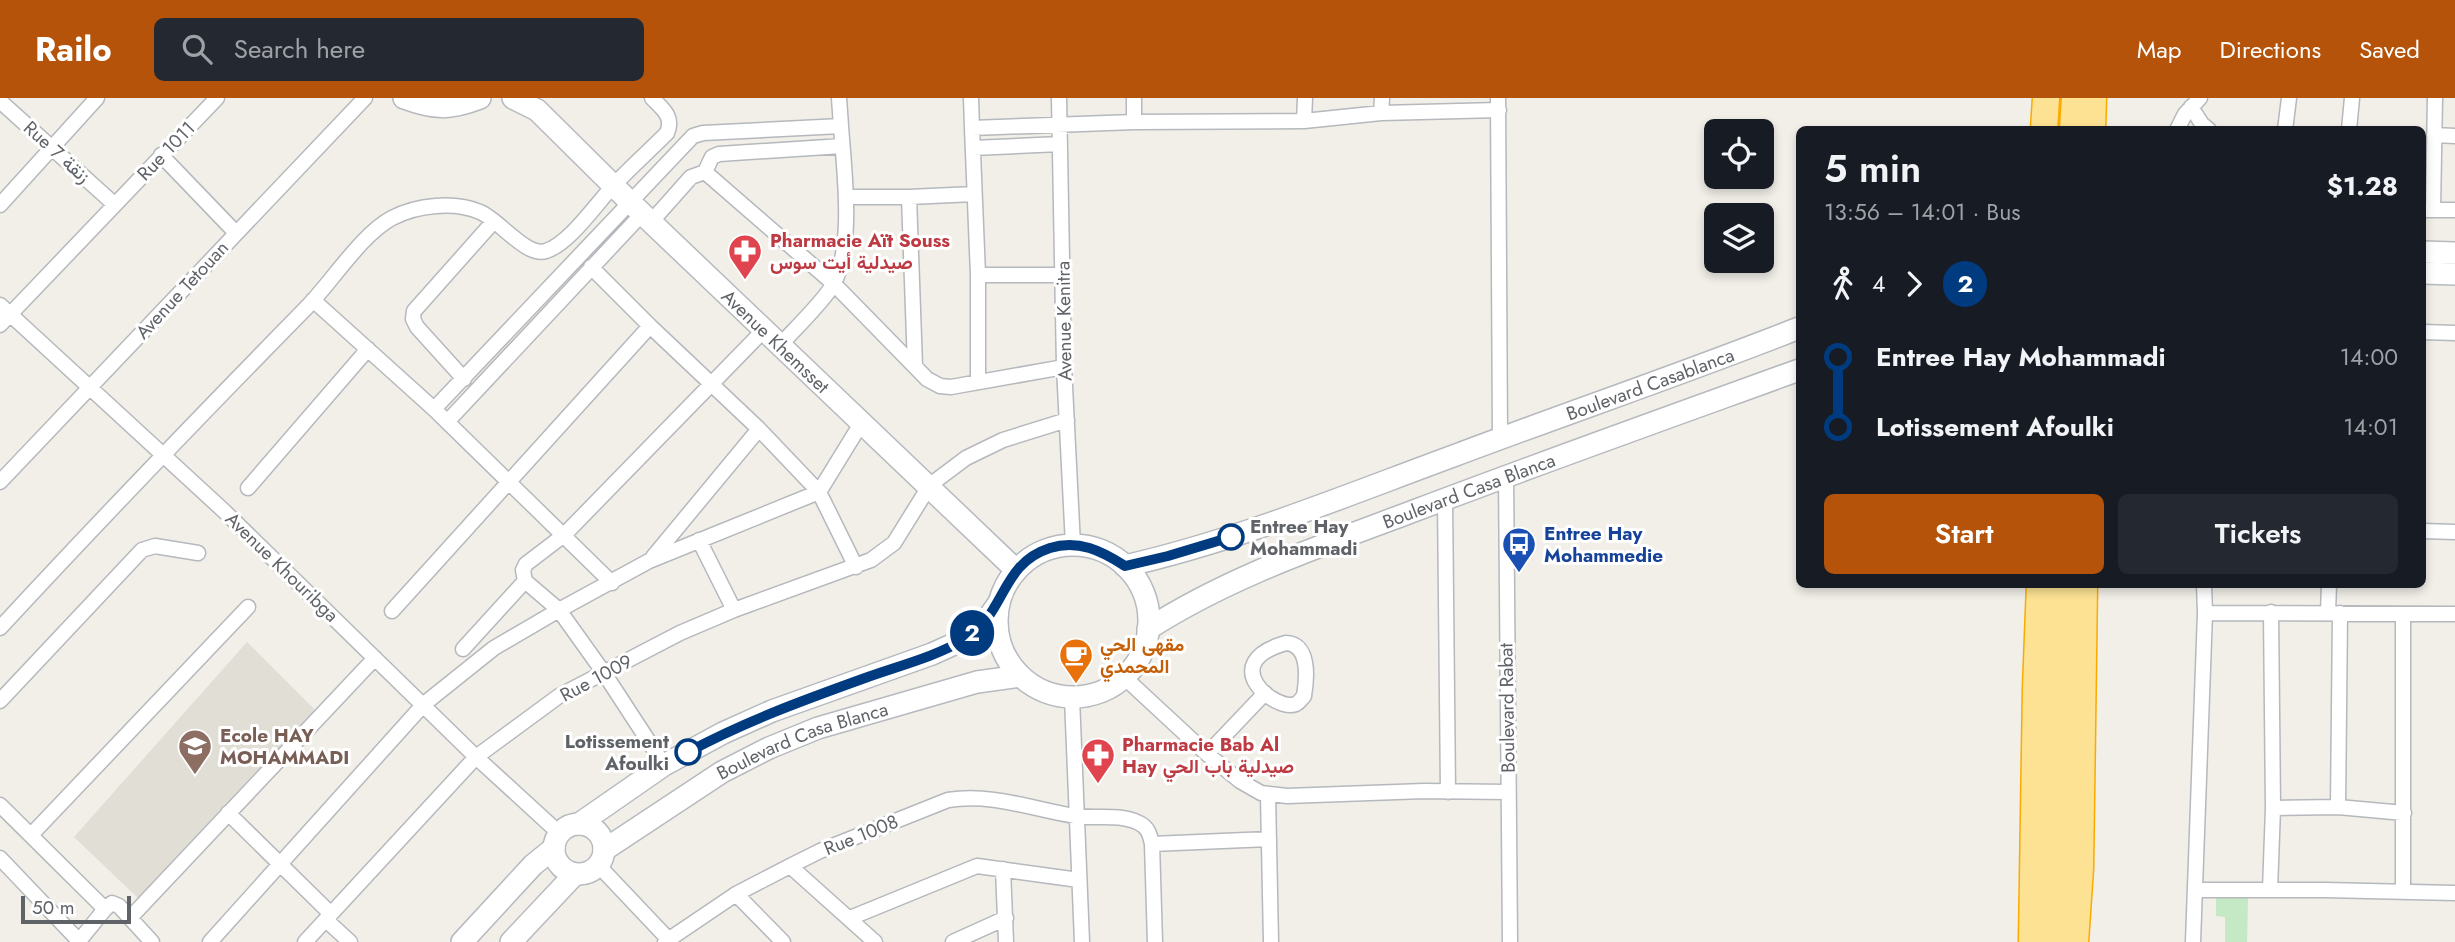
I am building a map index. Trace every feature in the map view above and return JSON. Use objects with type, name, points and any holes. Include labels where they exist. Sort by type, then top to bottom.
[{"type":"highway","points":[[2026,126],[2028,98]]},
{"type":"highway","points":[[2044,126],[2046,98]]},
{"type":"highway","points":[[2021,588],[2022,942]]},
{"type":"highway","points":[[2032,942],[2040,588]]},
{"type":"highway","points":[[2058,942],[2062,588]]},
{"type":"highway","points":[[2075,942],[2080,855],[2084,588]]},
{"type":"main road","points":[[404,98],[428,107],[455,107],[480,98]]},
{"type":"main road","name":"Avenue Khemsset","points":[[513,98],[533,104],[641,213],[1016,570]]},
{"type":"main road","points":[[2426,252],[2455,253]]},
{"type":"main road","points":[[2426,273],[2455,274]]},
{"type":"main road","name":"Boulevard Casablanca","points":[[1500,438],[1688,372],[1796,329]]},
{"type":"main road","name":"Boulevard Casa Blanca","points":[[1148,629],[1186,605],[1273,564],[1506,475],[1796,371]]},
{"type":"main road","name":"Boulevard Casa Blanca","points":[[1125,566],[1256,529],[1500,438]]},
{"type":"main road","points":[[1073,545],[1101,550],[1125,566],[1139,584],[1147,606],[1148,629],[1137,662],[1124,677],[1098,693],[1072,698],[1049,693],[1020,676],[1004,655],[997,630],[998,604],[1005,586],[1016,570],[1032,556],[1052,547],[1073,545]]},
{"type":"main road","name":"Boulevard Casa Blanca","points":[[579,824],[664,765],[723,733],[772,711],[932,654],[965,639],[983,625],[998,604]]},
{"type":"main road","name":"Boulevard Casa Blanca","points":[[601,858],[722,772],[769,748],[818,728],[977,682],[1020,676]]},
{"type":"main road","points":[[462,942],[565,828],[579,824],[594,829],[603,842],[601,858],[591,871],[566,871],[560,865],[556,840]]},
{"type":"main road","points":[[511,942],[575,873]]},
{"type":"street","points":[[0,205],[97,98]]},
{"type":"street","name":"Rue 1011","points":[[3,315],[217,98]]},
{"type":"street","points":[[3,620],[313,300],[376,229],[412,210],[463,206],[481,212],[531,250],[543,253],[566,238],[614,185],[667,133],[671,125],[668,115],[652,98]]},
{"type":"street","points":[[780,345],[834,284],[843,256],[846,197],[839,98]]},
{"type":"street","points":[[971,98],[978,275],[978,382]]},
{"type":"street","name":"Avenue Kenitra","points":[[1059,98],[1064,367],[1073,545]]},
{"type":"street","points":[[1133,122],[1134,98]]},
{"type":"street","points":[[1304,121],[1305,98]]},
{"type":"street","points":[[1381,113],[1382,98]]},
{"type":"street","points":[[2286,126],[2289,98]]},
{"type":"street","points":[[2349,126],[2352,98]]},
{"type":"street","points":[[2435,98],[2427,210],[2455,210]]},
{"type":"street","name":"Avenue Tetouan","points":[[0,482],[361,99]]},
{"type":"street","name":"Rue 7 زنقة","points":[[0,102],[114,204]]},
{"type":"street","points":[[2180,126],[2195,103]]},
{"type":"street","points":[[2195,103],[2204,126]]},
{"type":"street","points":[[972,128],[1133,122],[1304,121],[1499,104],[1500,438]]},
{"type":"street","points":[[447,422],[641,213],[694,136],[703,133],[841,126]]},
{"type":"street","points":[[2434,135],[2455,136]]},
{"type":"street","points":[[973,148],[1060,144]]},
{"type":"street","points":[[434,410],[641,213],[691,177],[705,172],[712,157],[719,154],[842,146]]},
{"type":"street","points":[[161,155],[236,233]]},
{"type":"street","points":[[705,172],[834,284],[927,379],[940,386],[951,387],[1064,367]]},
{"type":"street","points":[[846,197],[974,194]]},
{"type":"street","points":[[909,197],[915,366]]},
{"type":"street","points":[[464,379],[417,327],[413,318],[414,311],[494,221]]},
{"type":"street","points":[[591,267],[650,327],[759,429],[819,492],[856,568]]},
{"type":"street","points":[[978,275],[1063,275]]},
{"type":"street","points":[[313,300],[447,422],[612,583]]},
{"type":"street","name":"Avenue Khouribga","points":[[3,315],[90,387],[163,454],[424,704],[556,840]]},
{"type":"street","points":[[392,611],[650,327]]},
{"type":"street","points":[[664,765],[559,610],[525,581],[523,570],[526,564],[564,535],[764,330]]},
{"type":"street","points":[[2426,332],[2455,332]]},
{"type":"street","points":[[248,488],[368,349]]},
{"type":"street","points":[[929,485],[967,458],[1003,440],[1067,420]]},
{"type":"street","points":[[210,942],[424,704],[494,648],[649,561],[819,492],[862,422]]},
{"type":"street","points":[[649,561],[759,429]]},
{"type":"street","name":"Boulevard Rabat","points":[[1506,475],[1510,942]]},
{"type":"street","name":"Rue 1009","points":[[305,942],[476,757],[559,696],[680,633],[734,610],[856,568],[883,553],[894,543],[929,485]]},
{"type":"street","points":[[1445,499],[1448,792]]},
{"type":"street","points":[[2426,531],[2455,532]]},
{"type":"street","points":[[699,540],[734,610]]},
{"type":"street","points":[[0,701],[142,550],[155,546],[198,553]]},
{"type":"street","points":[[463,649],[525,581]]},
{"type":"street","points":[[2193,942],[2204,588]]},
{"type":"street","points":[[2330,588],[2334,613],[2338,807]]},
{"type":"street","points":[[31,835],[248,607]]},
{"type":"street","points":[[2270,890],[2273,808],[2271,612]]},
{"type":"street","points":[[2205,613],[2455,614]]},
{"type":"street","points":[[2403,614],[2403,892]]},
{"type":"street","points":[[1293,644],[1300,649],[1304,657],[1304,696],[1291,705],[1265,694],[1253,680],[1252,666],[1259,656],[1273,647],[1293,644]]},
{"type":"street","points":[[130,918],[375,658]]},
{"type":"street","points":[[1124,677],[1208,754],[1252,789],[1268,795],[1508,792]]},
{"type":"street","points":[[1208,754],[1265,694]]},
{"type":"street","points":[[1072,698],[1082,942]]},
{"type":"street","points":[[1268,795],[1271,942]]},
{"type":"street","name":"Rue 1008","points":[[668,941],[736,894],[790,866],[948,800],[984,798],[1077,817],[1123,817],[1146,828],[1152,849]]},
{"type":"street","points":[[0,805],[105,909]]},
{"type":"street","points":[[2273,808],[2338,807],[2404,813]]},
{"type":"street","points":[[228,813],[329,917],[349,942]]},
{"type":"street","points":[[1155,942],[1152,849],[1269,839]]},
{"type":"street","points":[[0,858],[79,941],[112,903],[152,942]]},
{"type":"street","points":[[601,858],[668,941]]},
{"type":"street","points":[[790,866],[875,942]]},
{"type":"street","points":[[850,918],[967,869],[988,866],[1079,880]]},
{"type":"street","points":[[1003,869],[1006,942]]},
{"type":"street","points":[[2196,890],[2455,893]]},
{"type":"street","points":[[736,894],[783,942]]},
{"type":"street","points":[[953,942],[1006,918]]},
{"type":"shaded area","name":"Ecole HAY MOHAMMADI","points":[[247,642],[319,714],[141,901],[74,837]]},
{"type":"green space","points":[[2216,898],[2248,898],[2247,942],[2225,942],[2225,917],[2216,916]]},
{"type":"bus line","name":"2","points":[[688,752],[772,711],[932,654],[965,639],[983,625],[1016,570],[1032,556],[1052,547],[1073,545],[1101,550],[1125,566],[1231,537]]},
{"type":"place","name":"Pharmacie Aït Souss صيدلية أيت سوس","points":[[745,281]]},
{"type":"place","name":"Entree Hay Mohammadi","points":[[1231,537]]},
{"type":"place","name":"Entree Hay Mohammedie","points":[[1519,574]]},
{"type":"place","name":"مقهى الحي المحمدي","points":[[1076,685]]},
{"type":"place","name":"Lotissement Afoulki","points":[[688,752]]},
{"type":"place","name":"Ecole HAY MOHAMMADI","points":[[195,776]]},
{"type":"place","name":"Pharmacie Bab Al Hay صيدلية باب الحي","points":[[1098,785]]}]
